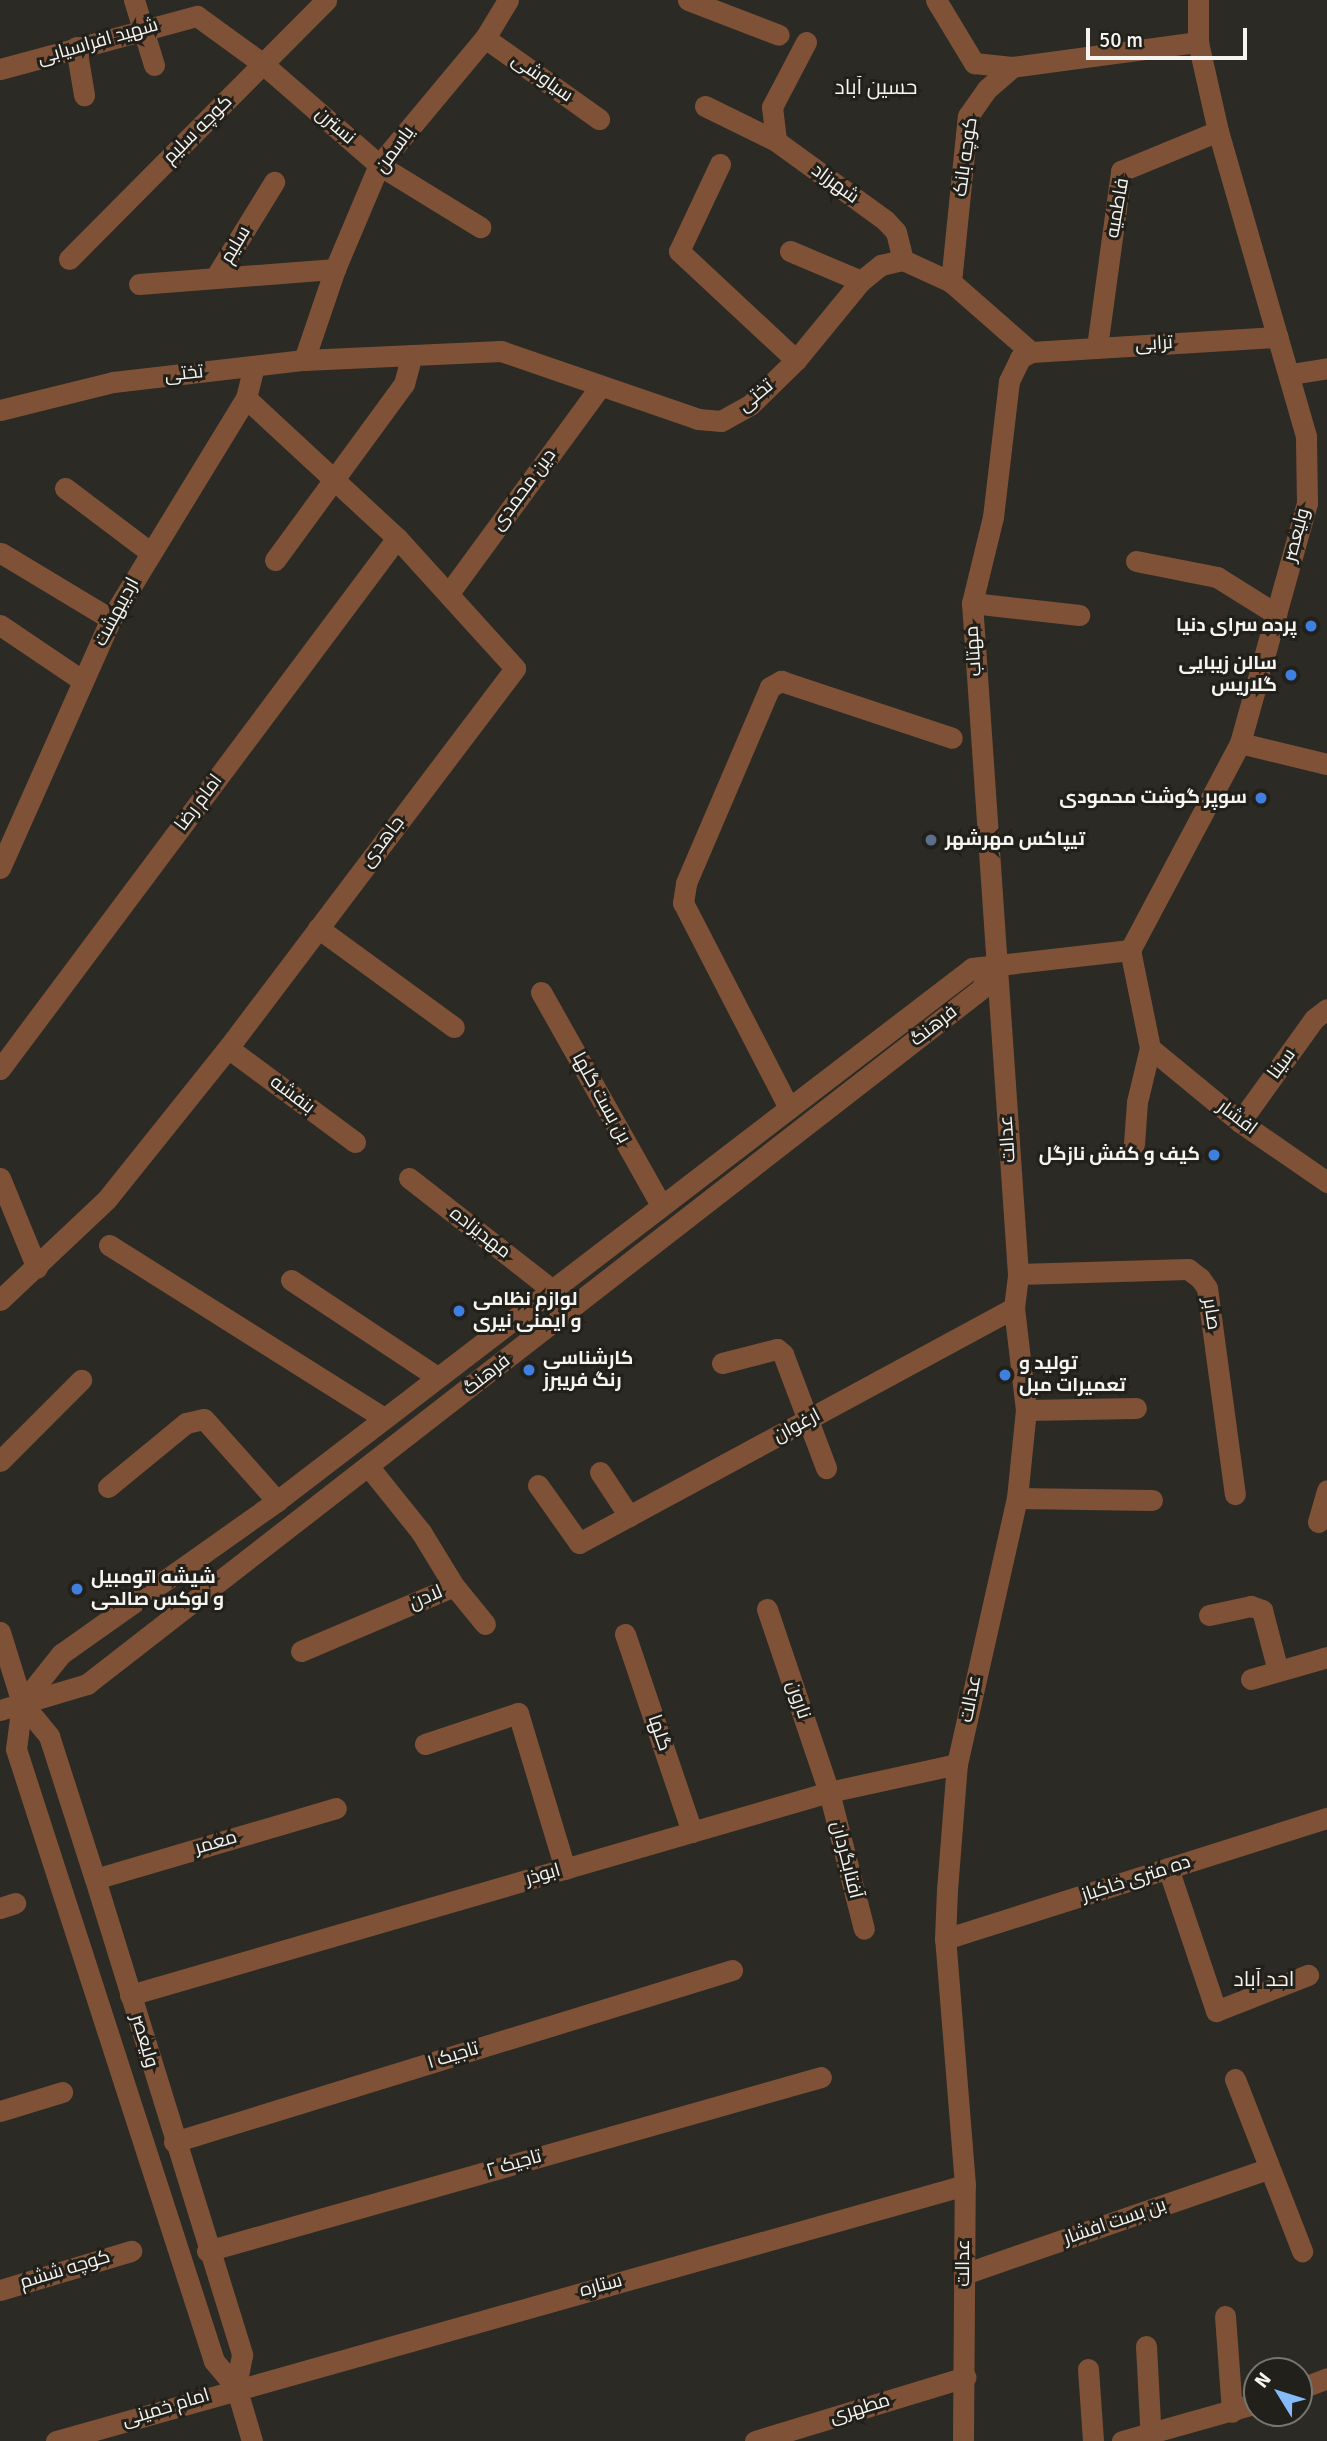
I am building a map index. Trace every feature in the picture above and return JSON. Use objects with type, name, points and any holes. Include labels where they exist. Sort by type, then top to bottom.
[{"type":"street","points":[[134,0],[155,65]]},
{"type":"street","name":"کوچه سلیم","points":[[69,259],[326,0]]},
{"type":"street","name":"یاسمن","points":[[304,360],[335,270],[379,165],[485,38],[508,0]]},
{"type":"street","points":[[688,0],[779,35]]},
{"type":"street","points":[[936,0],[974,62],[1012,67],[1198,42]]},
{"type":"street","name":"ولیعصر","points":[[1130,950],[1240,743],[1276,614],[1317,504],[1306,436],[1291,374],[1219,131],[1198,42],[1198,0]]},
{"type":"street","name":"شهید افراسیابی","points":[[0,69],[143,28],[197,16]]},
{"type":"street","name":"نسترن","points":[[197,16],[264,64],[379,165],[480,228]]},
{"type":"street","name":"سیاوشی","points":[[485,38],[599,119]]},
{"type":"street","points":[[776,141],[772,107],[806,42]]},
{"type":"street","points":[[76,47],[84,94]]},
{"type":"street","name":"کوچه بانک","points":[[951,282],[968,116],[987,89],[1012,67]]},
{"type":"street","name":"شهرزاد","points":[[705,106],[776,141],[886,220],[896,232],[903,260]]},
{"type":"street","name":"فاطمیه","points":[[1097,347],[1121,171],[1219,131]]},
{"type":"street","points":[[720,164],[679,251],[796,360]]},
{"type":"street","name":"سلیم","points":[[139,284],[215,278],[274,182]]},
{"type":"street","points":[[790,251],[862,281]]},
{"type":"street","points":[[903,260],[951,282],[1031,352]]},
{"type":"street","name":"تختی","points":[[0,410],[113,382],[304,360],[500,351],[698,419],[721,421],[750,405],[796,360],[862,281],[881,264],[903,260]]},
{"type":"street","points":[[215,278],[335,270]]},
{"type":"street","name":"ترابی","points":[[1031,352],[1278,337]]},
{"type":"street","name":"مهتاب","points":[[995,962],[972,603],[993,517],[1009,381],[1013,368],[1031,352]]},
{"type":"street","points":[[275,560],[335,482],[404,384],[412,355]]},
{"type":"street","name":"اردیبهشت","points":[[0,867],[111,619],[246,398],[254,367]]},
{"type":"street","points":[[1291,374],[1327,368]]},
{"type":"street","name":"دین محمدی","points":[[449,593],[600,387]]},
{"type":"street","name":"جاهدی","points":[[0,1300],[37,1268],[107,1199],[228,1048],[515,668],[397,538],[246,398]]},
{"type":"street","points":[[65,488],[150,552]]},
{"type":"street","name":"امام رضا","points":[[0,1069],[397,538]]},
{"type":"street","points":[[1,553],[111,619]]},
{"type":"street","points":[[1136,561],[1217,577],[1276,614]]},
{"type":"street","points":[[972,603],[1079,615]]},
{"type":"street","points":[[0,625],[83,681]]},
{"type":"street","points":[[789,1108],[683,903],[686,883],[770,687],[787,682],[952,738]]},
{"type":"street","points":[[1240,743],[1327,764]]},
{"type":"street","points":[[318,928],[454,1027]]},
{"type":"street","points":[[1130,950],[1150,1048],[1137,1102],[1134,1144]]},
{"type":"street","name":"فرهنگ","points":[[22,1703],[61,1654],[277,1501],[660,1203],[972,968],[995,962],[1130,950]]},
{"type":"street","name":"فرهنگ","points":[[0,1710],[87,1684],[981,989],[995,962]]},
{"type":"street","name":"عدالت","points":[[963,2441],[965,2185],[945,1939],[957,1764],[1017,1498],[1026,1410],[1014,1308],[1018,1274],[995,962]]},
{"type":"street","name":"بن بست گلها","points":[[541,992],[660,1203]]},
{"type":"street","name":"سینا","points":[[1240,1122],[1314,1019],[1327,1009]]},
{"type":"street","name":"بنفشه","points":[[228,1048],[355,1142]]},
{"type":"street","name":"افشار","points":[[1150,1048],[1240,1122],[1327,1182]]},
{"type":"street","points":[[0,1178],[37,1268]]},
{"type":"street","name":"مهدیزاده","points":[[410,1178],[550,1288]]},
{"type":"street","points":[[109,1245],[384,1418]]},
{"type":"street","name":"صابر","points":[[1018,1274],[1188,1269],[1200,1278],[1207,1288],[1235,1494]]},
{"type":"street","points":[[291,1280],[437,1377]]},
{"type":"street","name":"ارغوان","points":[[538,1485],[579,1543],[1014,1308]]},
{"type":"street","points":[[722,1363],[777,1349],[788,1362],[826,1468]]},
{"type":"street","points":[[0,1461],[81,1380]]},
{"type":"street","points":[[1026,1410],[1136,1408]]},
{"type":"street","points":[[108,1487],[186,1423],[204,1419],[277,1501]]},
{"type":"street","name":"لادن","points":[[301,1651],[454,1586],[421,1532],[369,1467]]},
{"type":"street","points":[[600,1472],[629,1516]]},
{"type":"street","points":[[1318,1522],[1327,1490]]},
{"type":"street","points":[[1017,1498],[1152,1500]]},
{"type":"street","points":[[454,1586],[485,1624]]},
{"type":"street","points":[[1209,1615],[1251,1606],[1262,1611],[1278,1671]]},
{"type":"street","name":"نارون","points":[[767,1608],[829,1792]]},
{"type":"street","name":"ولیعصر","points":[[0,1632],[22,1703],[49,1737],[95,1879],[207,2251],[242,2355],[236,2387]]},
{"type":"street","name":"گلها","points":[[625,1634],[692,1832]]},
{"type":"street","points":[[1251,1679],[1327,1657]]},
{"type":"street","name":"ولیعصر","points":[[22,1703],[16,1749],[214,2361],[236,2387],[252,2441]]},
{"type":"street","points":[[425,1744],[518,1713],[565,1869]]},
{"type":"street","name":"ابوذر","points":[[130,1995],[829,1792],[957,1764]]},
{"type":"street","name":"آفتابگردان","points":[[829,1792],[864,1929]]},
{"type":"street","name":"معمر","points":[[95,1879],[336,1808]]},
{"type":"street","name":"ده متری خاکباز","points":[[945,1939],[1327,1818]]},
{"type":"street","points":[[1168,1868],[1216,2011],[1308,1975]]},
{"type":"street","name":"تاجیک ۱","points":[[174,2141],[732,1970]]},
{"type":"street","name":"تاجیک ۲","points":[[207,2251],[821,2077]]},
{"type":"street","points":[[1235,2079],[1267,2169],[1302,2250]]},
{"type":"street","points":[[0,2110],[62,2092]]},
{"type":"street","name":"بن بست افشار","points":[[964,2274],[1267,2169]]},
{"type":"street","name":"ستاره","points":[[236,2387],[965,2185]]},
{"type":"street","name":"کوچه ششم","points":[[0,2290],[131,2251]]},
{"type":"street","points":[[1225,2316],[1232,2412]]},
{"type":"street","points":[[1146,2346],[1151,2437]]},
{"type":"street","points":[[1088,2369],[1093,2441]]},
{"type":"street","name":"مطهری","points":[[755,2441],[965,2377]]},
{"type":"street","name":"امام خمینی","points":[[57,2441],[236,2387]]},
{"type":"street","points":[[1122,2441],[1151,2437],[1243,2408]]},
{"type":"place","name":"پرده سرای دنیا","points":[[1311,626]]},
{"type":"place","name":"سالن زیبایی گلاریس","points":[[1291,675]]},
{"type":"place","name":"سوپر گوشت محمودی","points":[[1261,798]]},
{"type":"place","name":"تیپاکس مهرشهر","points":[[931,840]]},
{"type":"place","name":"کیف و کفش نازگل","points":[[1214,1155]]},
{"type":"place","name":"لوازم نظامی و ایمنی نیری","points":[[459,1311]]},
{"type":"place","name":"کارشناسی رنگ فریبرز","points":[[529,1370]]},
{"type":"place","name":"تولید و تعمیرات مبل","points":[[1005,1375]]},
{"type":"place","name":"شیشه اتومبیل و لوکس صالحی","points":[[77,1589]]},
{"type":"district","name":"حسین آباد","points":[[876,87]]},
{"type":"district","name":"احد آباد","points":[[1264,1979]]}]
